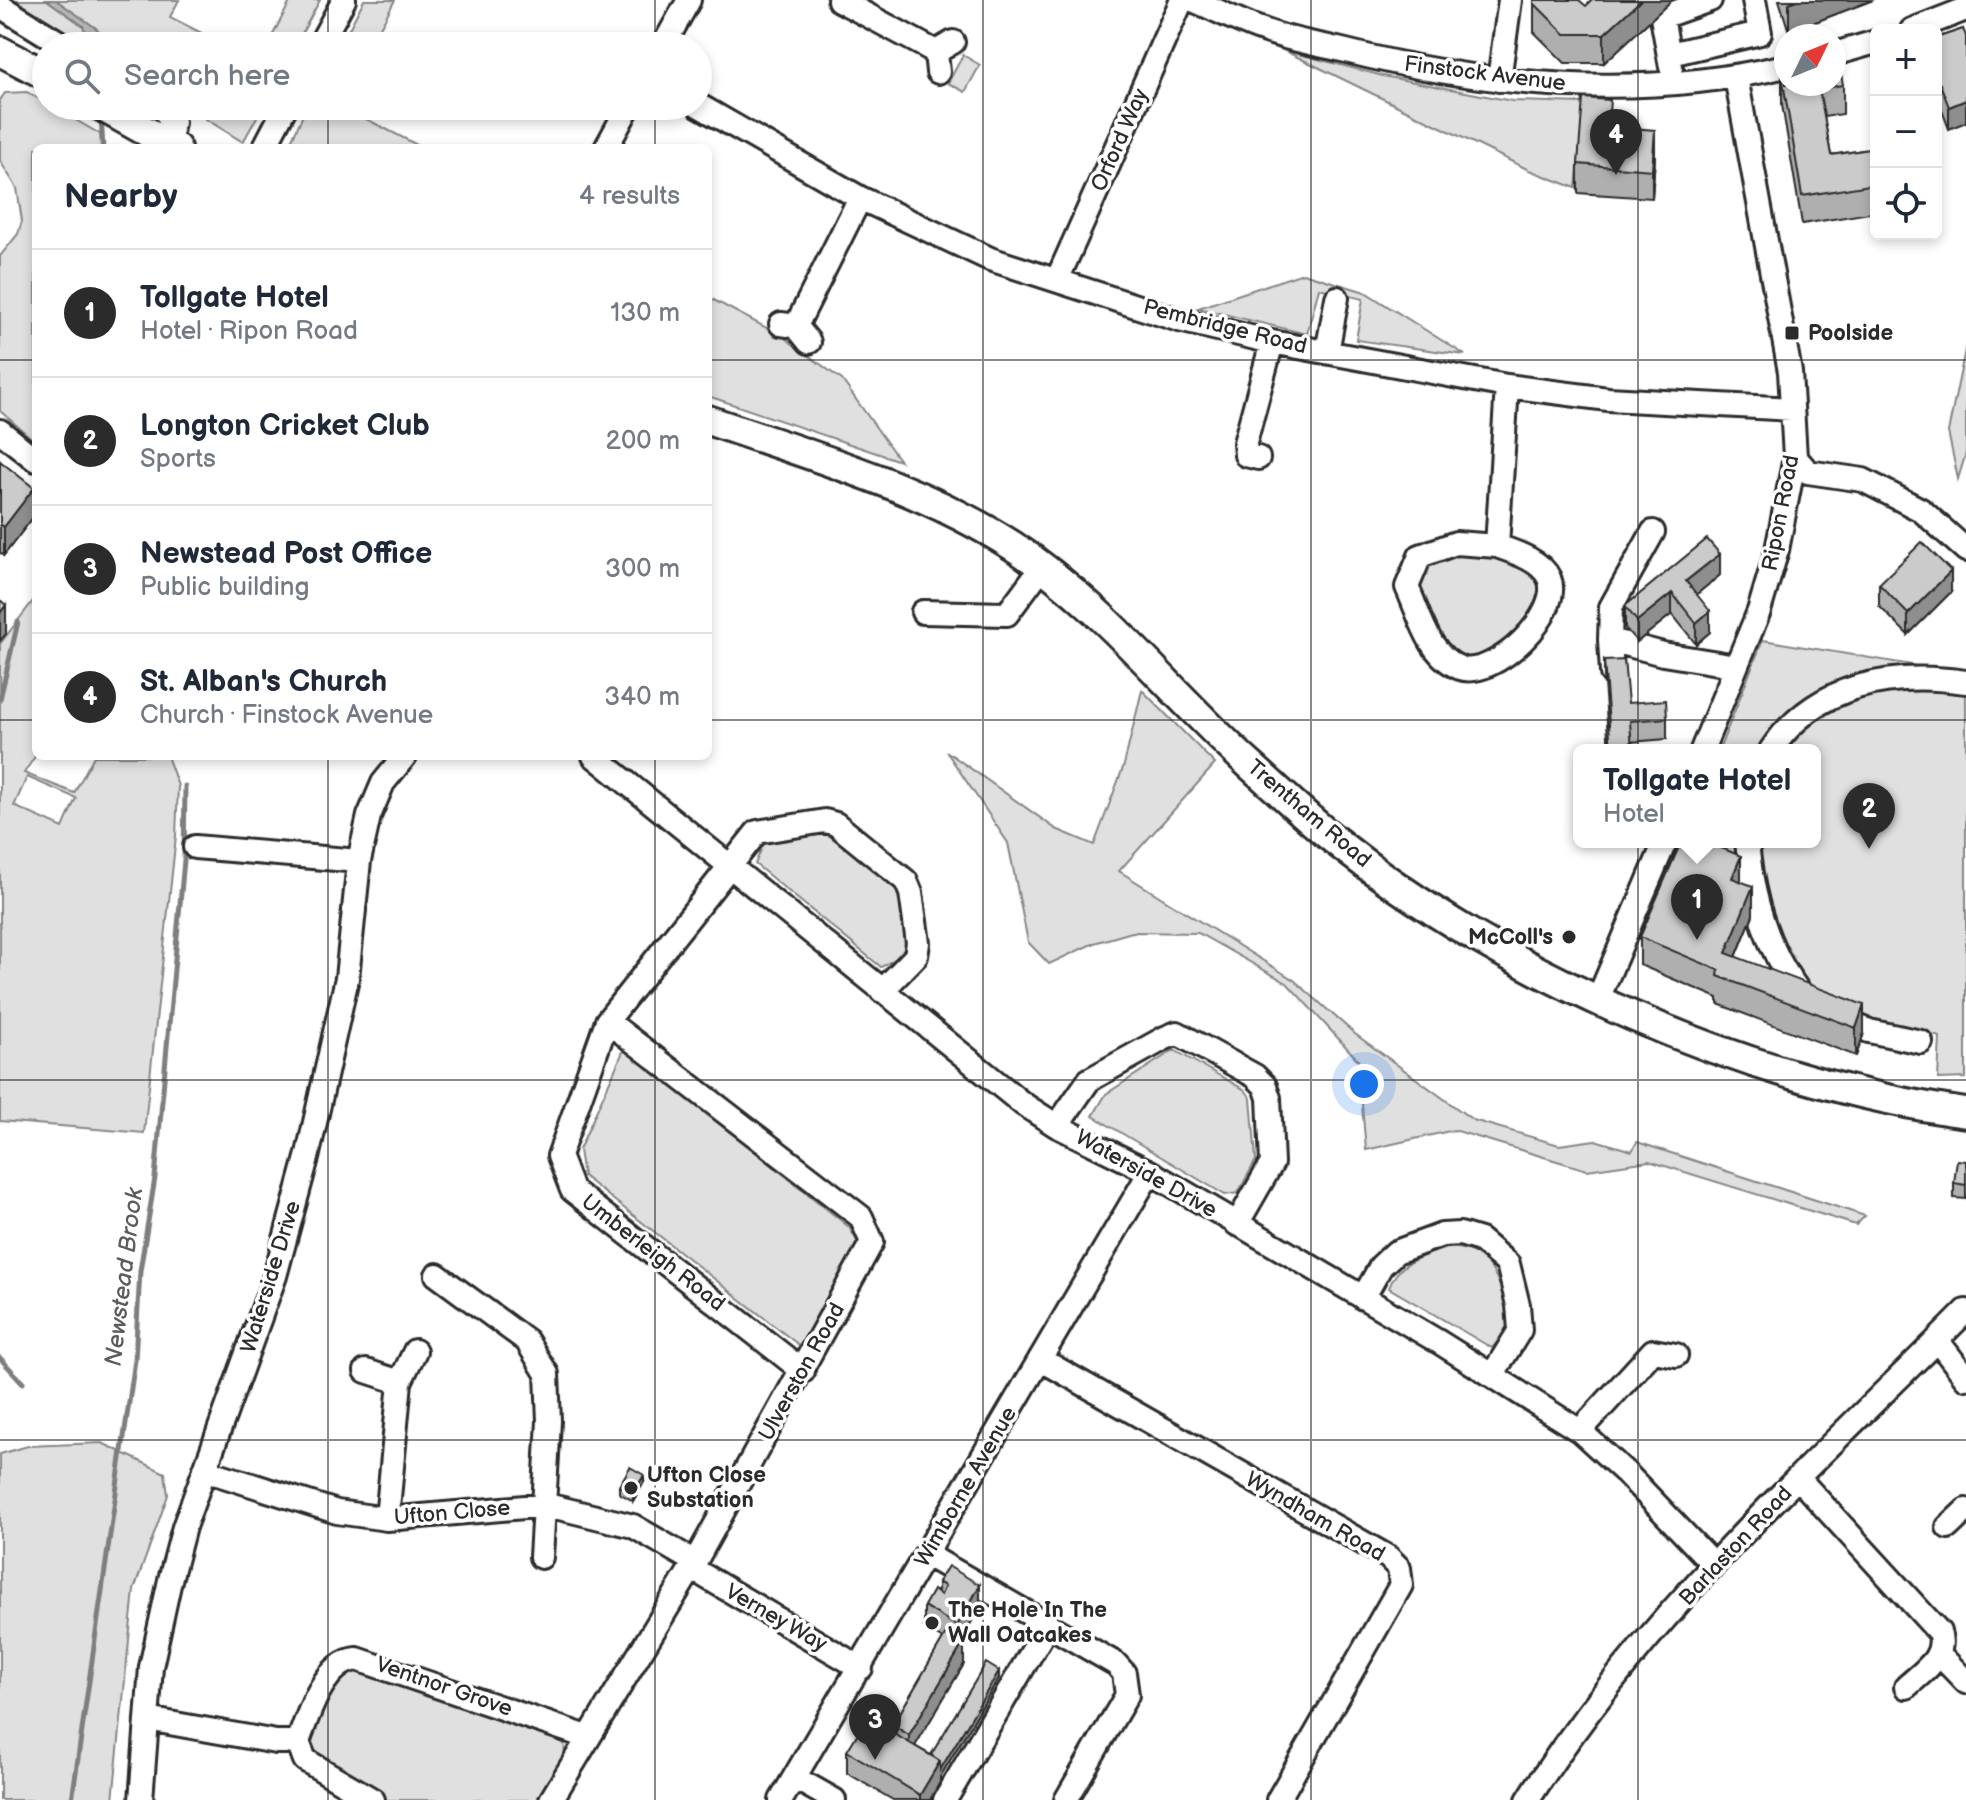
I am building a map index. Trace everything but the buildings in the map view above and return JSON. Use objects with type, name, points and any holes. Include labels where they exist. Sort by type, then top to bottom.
[{"type":"main road","points":[[2,58],[32,70]]},
{"type":"main road","points":[[126,120],[168,144]]},
{"type":"main road","name":"Trentham Road","points":[[712,421],[893,484],[1002,540],[1041,568],[1136,649],[1227,745],[1333,839],[1491,944],[1598,999],[1714,1050],[1891,1100],[1966,1113]]},
{"type":"street","points":[[327,32],[344,0]]},
{"type":"street","points":[[671,32],[689,0]]},
{"type":"street","points":[[839,0],[942,55]]},
{"type":"street","name":"Orford Way","points":[[1057,280],[1182,0]]},
{"type":"street","name":"Finstock Avenue","points":[[1193,0],[1266,31],[1414,69],[1499,80],[1569,85],[1671,84],[1736,77],[1774,69]]},
{"type":"street","points":[[1499,80],[1510,0]]},
{"type":"street","points":[[1671,84],[1670,54],[1662,17],[1710,0]]},
{"type":"street","points":[[1670,54],[1760,33],[1754,0]]},
{"type":"street","points":[[0,6],[42,32]]},
{"type":"street","points":[[1923,24],[1952,8]]},
{"type":"street","points":[[1846,51],[1870,44]]},
{"type":"street","name":"Ripon Road","points":[[1704,744],[1759,611],[1777,550],[1795,457],[1790,372],[1736,77]]},
{"type":"street","name":"Pembridge Road","points":[[712,113],[860,198],[990,259],[1179,320],[1272,342],[1507,386],[1608,399],[1792,409]]},
{"type":"street","points":[[172,120],[172,144]]},
{"type":"street","points":[[266,144],[279,120]]},
{"type":"street","points":[[608,144],[621,120]]},
{"type":"street","points":[[796,331],[860,198]]},
{"type":"street","points":[[1327,352],[1337,298]]},
{"type":"street","points":[[1258,458],[1246,455],[1245,443],[1272,342]]},
{"type":"street","points":[[1497,546],[1507,386]]},
{"type":"street","points":[[0,431],[32,457]]},
{"type":"street","points":[[1795,457],[1808,472],[1863,480],[1921,510],[1966,550]]},
{"type":"street","points":[[1612,673],[1611,607],[1653,532]]},
{"type":"street","points":[[1456,543],[1497,546],[1524,556],[1549,577],[1548,607],[1536,626],[1496,663],[1475,670],[1460,667],[1430,642],[1407,587],[1420,556],[1456,543]]},
{"type":"street","points":[[923,612],[1007,614],[1041,568]]},
{"type":"street","points":[[1610,640],[1663,654],[1736,666]]},
{"type":"street","points":[[1777,744],[1814,706],[1847,689],[1923,676],[1966,682]]},
{"type":"street","name":"Waterside Drive","points":[[141,1800],[151,1667],[170,1580],[205,1470],[275,1276],[308,1154],[347,978],[359,861],[369,816],[383,783],[402,760]]},
{"type":"street","name":"Waterside Drive","points":[[599,760],[1023,1104],[1057,1126],[1150,1172],[1493,1374],[1580,1431],[1626,1473],[1714,1565]]},
{"type":"street","name":"Umberleigh Road","points":[[803,1371],[572,1190],[559,1156],[607,1021],[757,832],[825,821],[836,824],[906,881],[911,893],[918,943],[916,956],[882,991]]},
{"type":"street","points":[[195,847],[359,861]]},
{"type":"street","points":[[1598,999],[1662,848]]},
{"type":"street","points":[[1747,848],[1750,880],[1772,952],[1813,1008],[1869,1031],[1921,1042]]},
{"type":"street","name":"Ulverston Road","points":[[551,1800],[693,1565],[868,1255],[872,1242],[869,1230],[846,1205],[607,1021]]},
{"type":"street","points":[[1057,1126],[1089,1080],[1165,1038],[1177,1033],[1189,1038],[1255,1076],[1265,1086],[1269,1098],[1272,1163],[1237,1224]]},
{"type":"street","name":"Wimborne Avenue","points":[[781,1800],[1150,1172]]},
{"type":"street","points":[[1363,1298],[1381,1266],[1396,1252],[1442,1235],[1460,1234],[1480,1240],[1508,1264],[1518,1305],[1520,1330],[1493,1374]]},
{"type":"street","points":[[437,1275],[490,1310],[527,1341],[547,1374],[547,1505],[541,1557]]},
{"type":"street","name":"Barlaston Road","points":[[1528,1800],[1576,1726],[1714,1565],[1966,1311]]},
{"type":"street","points":[[1937,1340],[1966,1378]]},
{"type":"street","points":[[387,1519],[400,1382],[415,1351]]},
{"type":"street","points":[[1580,1431],[1653,1351],[1676,1355]]},
{"type":"street","name":"Wyndham Road","points":[[1040,1359],[1388,1557],[1399,1568],[1401,1585],[1278,1800]]},
{"type":"street","points":[[366,1371],[400,1382]]},
{"type":"street","name":"Ufton Close","points":[[205,1470],[337,1512],[387,1519],[547,1505],[633,1526],[693,1565]]},
{"type":"street","points":[[1799,1479],[1936,1628],[1942,1643],[1939,1654],[1906,1687]]},
{"type":"street","points":[[1948,1527],[1966,1510]]},
{"type":"street","points":[[927,1555],[1116,1664],[1124,1673],[1127,1695],[1066,1800]]},
{"type":"street","name":"Verney Way","points":[[693,1565],[861,1668]]},
{"type":"street","points":[[945,1800],[1048,1625]]},
{"type":"street","points":[[1939,1654],[1966,1682]]},
{"type":"street","name":"Ventnor Grove","points":[[298,1742],[308,1714],[335,1667],[357,1659],[587,1737]]},
{"type":"street","points":[[147,1719],[276,1742],[298,1742],[305,1760],[373,1800]]},
{"type":"street","points":[[795,1778],[834,1800]]},
{"type":"shaded area","points":[[12,0],[179,0],[170,17],[199,32],[64,32]]},
{"type":"shaded area","points":[[47,0],[56,0],[100,32],[85,32],[83,26]]},
{"type":"shaded area","points":[[291,0],[320,0],[303,32],[274,32]]},
{"type":"shaded area","points":[[364,0],[395,0],[378,32],[347,32]]},
{"type":"shaded area","points":[[1283,50],[1383,76],[1512,101],[1584,103],[1576,188],[1529,170]]},
{"type":"shaded area","points":[[963,55],[980,65],[965,92],[948,83]]},
{"type":"shaded area","points":[[27,92],[32,95],[32,120],[76,120],[100,134],[101,144],[32,144],[32,439],[0,411],[0,256],[18,234],[22,221],[17,188],[0,161],[0,100],[5,93]]},
{"type":"shaded area","points":[[208,120],[255,120],[243,142]]},
{"type":"shaded area","points":[[301,120],[368,120],[415,144],[290,144]]},
{"type":"shaded area","points":[[1303,273],[1365,292],[1465,355],[1356,340],[1363,299],[1319,288],[1307,334],[1198,308]]},
{"type":"shaded area","points":[[712,299],[782,336],[842,380],[900,461],[712,397]]},
{"type":"shaded area","points":[[1966,345],[1966,453],[1958,479],[1948,432]]},
{"type":"shaded area","points":[[1456,546],[1496,550],[1537,570],[1544,604],[1494,660],[1461,663],[1434,639],[1411,587],[1423,558]]},
{"type":"shaded area","points":[[32,602],[33,760],[24,773],[74,793],[92,760],[168,760],[178,786],[176,836],[144,1133],[0,1121],[0,644]],"holes":[[[27,777],[76,798],[63,828],[14,806]]]},
{"type":"shaded area","points":[[1763,640],[1966,674],[1966,1078],[1938,1079],[1940,1037],[1855,1019],[1810,996],[1800,986],[1785,957],[1761,877],[1696,848],[1821,848],[1821,744],[1721,744]]},
{"type":"shaded area","points":[[1142,690],[1215,764],[1119,871],[1294,980],[1355,1034],[1473,1120],[1559,1145],[1595,1140],[1632,1151],[1637,1142],[1865,1216],[1856,1225],[1649,1161],[1587,1170],[1454,1130],[1366,1150],[1358,1060],[1287,983],[1198,933],[1132,932],[1094,943],[1049,964],[1028,942],[1008,843],[946,751],[1056,829],[1094,845],[1124,765]]},
{"type":"shaded area","points":[[811,829],[829,834],[901,892],[910,950],[881,967],[755,864],[765,840]]},
{"type":"shaded area","points":[[625,1047],[849,1227],[857,1241],[856,1252],[800,1346],[583,1176],[579,1150]]},
{"type":"shaded area","points":[[1174,1050],[1245,1090],[1251,1098],[1256,1160],[1238,1193],[1225,1195],[1093,1116],[1106,1094]]},
{"type":"shaded area","points":[[1446,1248],[1475,1254],[1485,1262],[1500,1285],[1510,1327],[1492,1348],[1389,1288],[1404,1266]]},
{"type":"shaded area","points":[[102,1443],[165,1473],[168,1495],[134,1590],[113,1800],[0,1800],[0,1454],[28,1446]]},
{"type":"shaded area","points":[[350,1667],[561,1737],[565,1753],[556,1778],[542,1800],[387,1800],[320,1759],[310,1747],[308,1732],[337,1678]]},
{"type":"waterway","name":"Newstead Brook","points":[[101,120],[103,144]]},
{"type":"waterway","points":[[0,699],[18,622]]},
{"type":"waterway","name":"Newstead Brook","points":[[72,1800],[135,1360],[140,1271],[155,1178],[184,860],[185,786]]},
{"type":"waterway","points":[[0,1358],[23,1383]]},
{"type":"place","name":"St. Alban's Church","points":[[1616,175]]},
{"type":"place","name":"Poolside","points":[[1792,333]]},
{"type":"place","name":"Longton Cricket Club","points":[[1869,849]]},
{"type":"place","name":"McColl's","points":[[1569,937]]},
{"type":"place","name":"Tollgate Hotel","points":[[1697,940]]},
{"type":"place","name":"Ufton Close Substation","points":[[631,1488]]},
{"type":"place","name":"The Hole In The Wall Oatcakes","points":[[932,1623]]},
{"type":"place","name":"Newstead Post Office","points":[[875,1760]]}]
